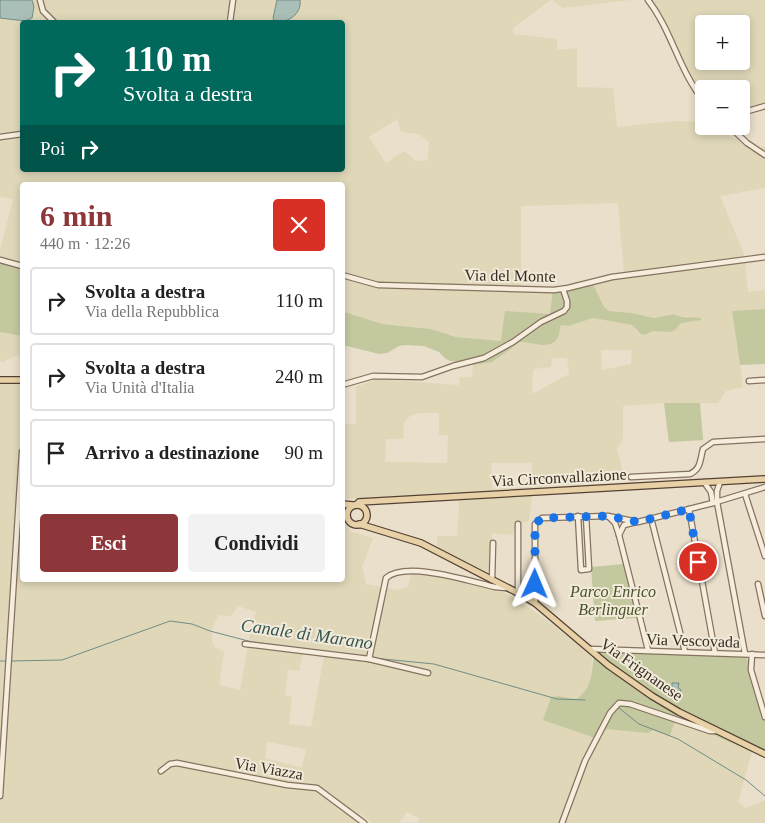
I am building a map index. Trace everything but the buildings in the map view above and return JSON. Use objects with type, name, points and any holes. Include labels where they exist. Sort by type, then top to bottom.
[{"type":"main road","points":[[0,380],[20,380]]},
{"type":"main road","name":"Via Circonvallazione","points":[[345,504],[765,479]]},
{"type":"main road","points":[[365,508],[371,502]]},
{"type":"main road","points":[[349,520],[347,513],[354,505],[365,508]]},
{"type":"main road","points":[[345,518],[353,524],[359,524],[366,519],[367,513],[365,508]]},
{"type":"main road","points":[[366,519],[376,529]]},
{"type":"main road","name":"Via Frignanese","points":[[359,524],[421,543],[518,593],[534,603],[621,675],[652,696],[679,712],[765,754]]},
{"type":"street","points":[[40,0],[43,11],[52,20]]},
{"type":"street","points":[[230,20],[233,0]]},
{"type":"street","points":[[648,0],[660,20],[686,75],[695,88]]},
{"type":"street","points":[[750,110],[765,106]]},
{"type":"street","points":[[0,137],[20,134]]},
{"type":"street","points":[[739,135],[765,155]]},
{"type":"street","name":"Via del Monte","points":[[345,276],[378,286],[563,289],[612,277],[765,257]]},
{"type":"street","points":[[0,260],[20,265]]},
{"type":"street","points":[[345,385],[373,376],[422,377],[484,358],[513,342],[541,322],[564,311],[567,307],[567,302],[563,289]]},
{"type":"street","points":[[749,381],[765,380]]},
{"type":"street","points":[[631,477],[690,474],[697,471],[700,467],[703,449],[713,442],[765,439]]},
{"type":"street","points":[[704,482],[711,492],[715,503],[745,654]]},
{"type":"street","points":[[715,503],[720,482]]},
{"type":"street","points":[[0,796],[20,484]]},
{"type":"street","points":[[619,535],[624,525],[715,503],[765,487]]},
{"type":"street","points":[[745,494],[765,556]]},
{"type":"street","points":[[689,509],[715,653]]},
{"type":"street","points":[[578,516],[581,570],[589,569],[586,516]]},
{"type":"street","points":[[534,603],[535,524],[542,518],[608,516],[638,522]]},
{"type":"street","points":[[608,516],[616,523],[648,650]]},
{"type":"street","points":[[652,518],[685,652]]},
{"type":"street","points":[[518,524],[518,593]]},
{"type":"street","points":[[492,580],[493,543]]},
{"type":"street","points":[[369,657],[388,575],[426,571],[507,588]]},
{"type":"street","points":[[758,584],[765,616]]},
{"type":"street","points":[[245,644],[369,657],[428,673]]},
{"type":"street","name":"Via Vescovada","points":[[590,649],[765,655]]},
{"type":"street","points":[[752,654],[751,670],[765,718]]},
{"type":"street","points":[[562,823],[585,760],[610,713],[619,702],[710,731],[717,730]]},
{"type":"street","name":"Via Viazza","points":[[160,771],[170,764],[177,763],[288,785],[317,788],[364,823]]},
{"type":"shaded area","points":[[0,0],[551,0],[513,28],[514,34],[557,39],[557,50],[577,48],[577,87],[613,88],[617,127],[674,121],[695,122],[695,135],[729,135],[751,151],[765,146],[765,188],[720,196],[744,254],[748,292],[765,290],[765,309],[732,311],[743,387],[726,391],[718,403],[700,403],[703,440],[669,442],[664,403],[623,406],[623,438],[617,449],[625,481],[533,487],[529,521],[516,524],[513,535],[492,533],[488,574],[437,549],[437,536],[457,536],[460,492],[345,499],[345,424],[356,424],[356,387],[376,379],[459,385],[460,377],[472,377],[473,365],[492,362],[516,344],[560,328],[561,325],[573,325],[593,318],[632,325],[637,331],[647,334],[686,321],[696,321],[697,317],[673,314],[654,318],[632,313],[609,311],[604,307],[591,280],[624,274],[618,203],[521,206],[521,287],[553,288],[550,314],[501,341],[456,337],[431,329],[382,324],[345,312],[345,182],[20,182],[20,269],[0,262],[0,250],[13,199],[0,197]],"holes":[[[397,119],[401,132],[419,134],[429,142],[428,160],[416,161],[404,151],[386,163],[369,137]],[[601,350],[632,350],[631,364],[602,370]],[[552,358],[567,358],[569,374],[532,394],[533,369],[551,367]],[[418,413],[439,413],[439,435],[448,435],[447,463],[385,462],[386,439],[403,439],[404,422],[410,416]],[[491,463],[532,463],[533,487],[492,489]]]},
{"type":"shaded area","points":[[552,0],[631,0],[563,8]]},
{"type":"shaded area","points":[[652,0],[765,0],[765,103],[750,107],[750,80],[695,80],[695,85]]},
{"type":"shaded area","points":[[0,332],[20,336],[20,356],[17,355],[3,362],[0,361]]},
{"type":"shaded area","points":[[20,383],[20,582],[345,582],[345,522],[350,524],[349,531],[373,538],[362,567],[366,584],[397,590],[408,587],[412,573],[428,572],[486,586],[487,582],[540,615],[592,658],[588,690],[576,699],[558,696],[551,697],[543,720],[648,733],[652,729],[675,721],[707,732],[752,752],[738,802],[745,808],[765,800],[765,823],[417,823],[419,818],[407,812],[399,823],[373,823],[361,814],[355,823],[0,823],[0,384]],"holes":[[[238,606],[256,612],[240,690],[219,685],[224,652],[215,647],[212,641],[212,630],[218,615],[231,616]],[[304,648],[325,651],[311,727],[289,724],[292,697],[285,695],[288,669],[299,671]],[[267,742],[306,749],[302,768],[265,758]]]},
{"type":"green space","points":[[0,262],[20,269],[20,336],[0,332]]},
{"type":"green space","points":[[591,280],[604,307],[609,311],[632,313],[654,318],[674,314],[701,318],[701,320],[681,323],[675,330],[670,332],[654,331],[644,335],[632,325],[593,318],[569,326],[561,325],[558,337],[551,344],[540,345],[520,342],[492,362],[473,365],[450,361],[439,352],[424,346],[399,346],[387,353],[379,354],[345,346],[345,312],[382,324],[431,329],[456,337],[501,341],[505,311],[550,314],[553,288]]},
{"type":"green space","points":[[765,309],[765,364],[740,365],[732,311]]},
{"type":"green space","points":[[664,403],[700,403],[703,440],[669,442]]},
{"type":"green space","name":"Parco Enrico Berlinguer","points":[[624,564],[637,618],[595,621],[591,567]]},
{"type":"green space","points":[[596,646],[745,652],[765,715],[765,755],[752,752],[707,732],[675,721],[670,736],[653,730],[648,733],[606,729],[598,739],[543,720],[551,697],[558,696],[576,699],[587,688],[590,682]]},
{"type":"water","points":[[0,0],[32,0],[34,7],[32,18],[20,20],[0,18]]},
{"type":"water","points":[[277,0],[300,0],[299,9],[293,17],[287,20],[274,20]]},
{"type":"water","points":[[672,683],[679,683],[678,687],[681,690],[677,697],[671,696],[669,689],[672,687]]},
{"type":"waterway","name":"Canale di Marano","points":[[11,661],[62,660],[170,621],[192,624],[210,631],[252,642],[322,651]]},
{"type":"waterway","name":"Canale di Marano","points":[[373,658],[434,664],[557,699],[585,700]]},
{"type":"waterway","name":"Canale di Marano","points":[[0,661],[7,661]]},
{"type":"waterway","name":"Canale di Marano","points":[[619,708],[639,724],[678,739],[746,780],[765,796]]},
{"type":"route","points":[[535,584],[535,524],[542,518],[608,516],[638,522],[689,509],[698,562]]}]
